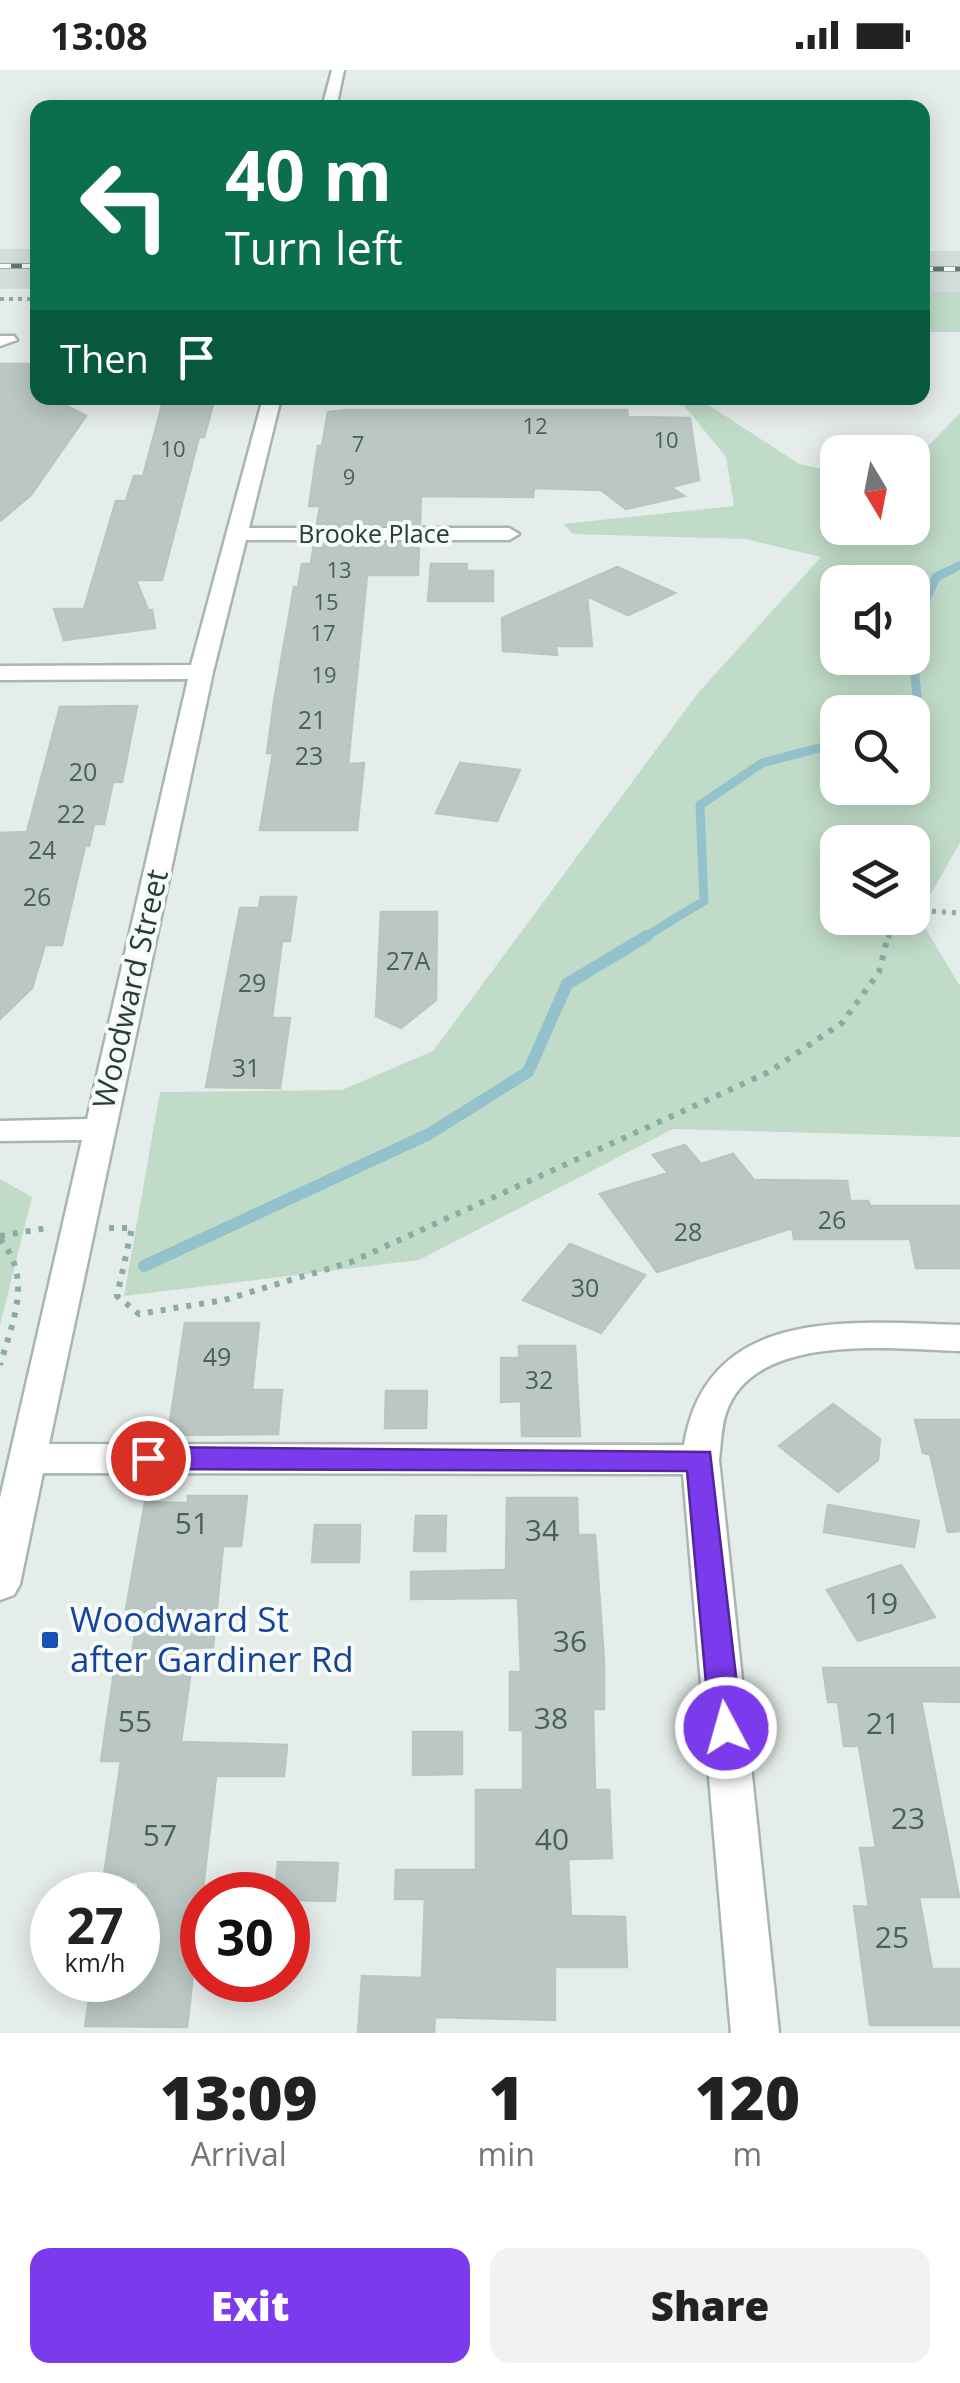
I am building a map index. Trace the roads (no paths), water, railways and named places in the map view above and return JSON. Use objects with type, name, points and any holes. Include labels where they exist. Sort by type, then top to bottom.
[{"type":"street","points":[[331,100],[338,70]]},
{"type":"street","name":"Woodward Street","points":[[0,1584],[202,672],[270,405]]},
{"type":"street","name":"Brooke Place","points":[[238,534],[508,534]]},
{"type":"street","points":[[0,673],[202,672]]},
{"type":"street","points":[[0,1132],[100,1128]]},
{"type":"street","points":[[756,2033],[700,1436],[713,1394],[739,1366],[761,1354],[821,1337],[960,1338]]},
{"type":"street","points":[[30,1458],[700,1460]]},
{"type":"waterway","points":[[948,571],[960,565]]},
{"type":"waterway","points":[[930,590],[936,577],[953,569]]},
{"type":"waterway","points":[[915,675],[917,695]]},
{"type":"waterway","points":[[643,938],[704,901],[700,805],[762,763],[820,748]]},
{"type":"waterway","points":[[144,1266],[429,1134],[528,1072],[567,984],[647,936]]},
{"type":"railway","points":[[0,266],[30,266]]},
{"type":"railway","points":[[930,269],[960,269]]},
{"type":"place","name":"Woodward St after Gardiner Rd","points":[[50,1640]]}]
